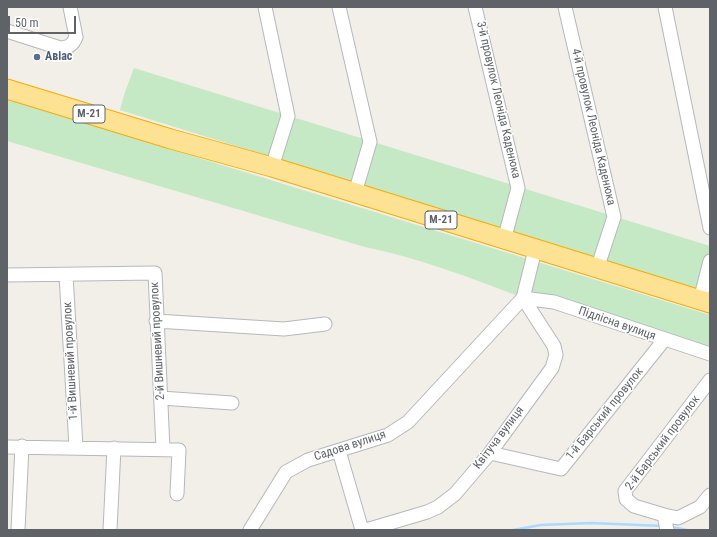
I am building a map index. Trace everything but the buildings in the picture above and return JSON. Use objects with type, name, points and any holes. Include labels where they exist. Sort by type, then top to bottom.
[{"type":"highway","name":"М-21","points":[[7,89],[171,139],[272,167],[535,250],[705,301]]},
{"type":"street","points":[[7,31],[60,48],[68,47],[74,42],[76,37],[70,7]]},
{"type":"street","points":[[265,7],[288,116],[272,167]]},
{"type":"street","points":[[339,7],[370,142],[355,193]]},
{"type":"street","name":"3-й провулок Леоніда Каденюка","points":[[476,7],[518,188],[504,240]]},
{"type":"street","name":"4-й провулок Леоніда Каденюка","points":[[565,7],[614,217],[598,269]]},
{"type":"street","points":[[665,7],[710,228]]},
{"type":"street","points":[[523,298],[535,250]]},
{"type":"street","points":[[705,301],[710,261]]},
{"type":"street","name":"2-й Вишневий провулок","points":[[66,275],[154,273],[163,449]]},
{"type":"street","points":[[7,275],[66,275]]},
{"type":"street","name":"1-й Вишневий провулок","points":[[66,275],[76,447]]},
{"type":"street","name":"Підлісна вулиця","points":[[523,298],[554,302],[664,340],[710,354]]},
{"type":"street","name":"Садова вулиця","points":[[250,530],[286,472],[308,460],[388,435],[408,422],[523,298]]},
{"type":"street","name":"Квітуча вулиця","points":[[366,530],[438,507],[455,494],[490,453],[552,368],[556,355],[554,346],[523,298]]},
{"type":"street","points":[[156,321],[284,330],[325,324]]},
{"type":"street","name":"1-й Барський провулок","points":[[490,453],[561,469],[664,340]]},
{"type":"street","name":"2-й Барський провулок","points":[[710,380],[625,491],[626,499],[634,506],[678,518],[700,506],[710,496]]},
{"type":"street","points":[[161,398],[232,403]]},
{"type":"street","points":[[7,446],[179,450],[177,494]]},
{"type":"street","points":[[18,530],[22,446]]},
{"type":"street","points":[[110,530],[114,448]]},
{"type":"street","points":[[339,451],[362,530]]},
{"type":"street","points":[[664,515],[668,530]]},
{"type":"green space","points":[[134,68],[710,246],[710,293],[120,110]]},
{"type":"green space","points":[[7,99],[710,315],[710,354],[523,298],[465,276],[425,263],[365,247],[7,141]]},
{"type":"waterway","points":[[513,530],[541,525],[591,523],[663,526]]},
{"type":"waterway","points":[[672,527],[687,530]]},
{"type":"place","name":"Авіас","points":[[37,57]]}]
